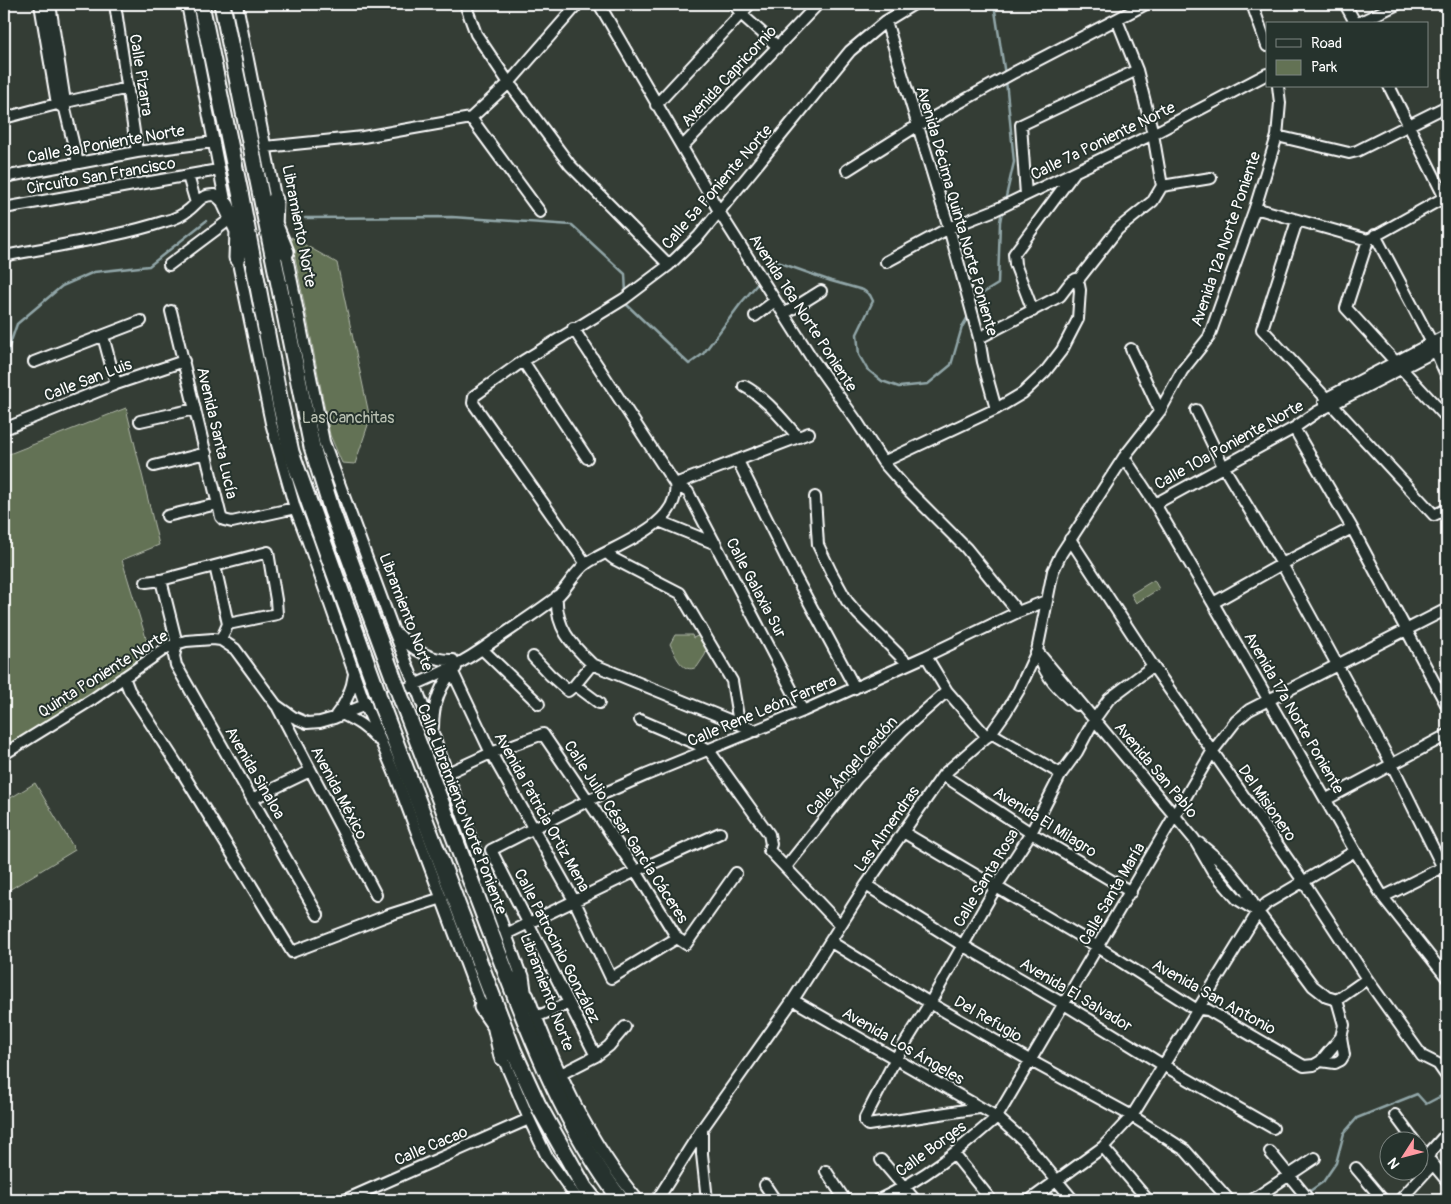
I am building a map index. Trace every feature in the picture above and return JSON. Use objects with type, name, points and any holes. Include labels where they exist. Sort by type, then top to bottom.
[{"type":"highway","points":[[201,4],[291,452],[382,707],[491,991],[507,1054]]},
{"type":"highway","name":"Calle Libramiento Norte Poniente","points":[[222,4],[260,191],[280,252],[312,447],[332,511],[401,698],[532,1022],[567,1115],[601,1174],[621,1200]]},
{"type":"highway","points":[[260,191],[274,222],[280,252]]},
{"type":"highway","points":[[237,258],[231,218],[241,197]]},
{"type":"highway","points":[[274,222],[275,200]]},
{"type":"highway","points":[[231,218],[252,262]]},
{"type":"highway","points":[[514,977],[532,1022]]},
{"type":"highway","points":[[491,991],[495,1025]]},
{"type":"highway","points":[[482,1007],[495,1025],[507,1054],[584,1187],[594,1200]]},
{"type":"street","points":[[40,4],[62,105],[78,163]]},
{"type":"street","points":[[50,4],[62,105]]},
{"type":"street","name":"Calle Pizarra","points":[[115,4],[138,152]]},
{"type":"street","points":[[187,4],[218,170],[231,218]]},
{"type":"street","name":"Libramiento Norte","points":[[237,4],[275,200],[280,252],[324,442],[506,934],[514,977]]},
{"type":"street","points":[[466,4],[476,34],[509,84],[570,165],[669,265]]},
{"type":"street","points":[[265,147],[363,137],[471,118],[509,84],[578,4]]},
{"type":"street","name":"Avenida 16a Norte Poniente","points":[[599,4],[719,211],[811,357],[883,462],[905,487],[966,548],[1018,612]]},
{"type":"street","points":[[734,4],[741,14],[778,47]]},
{"type":"street","points":[[656,105],[750,4]]},
{"type":"street","name":"Avenida Capricornio","points":[[682,148],[818,4]]},
{"type":"street","name":"Calle 5a Poniente Norte","points":[[586,564],[472,399],[523,361],[573,328],[624,298],[669,265],[699,236],[850,51],[886,21],[914,4]]},
{"type":"street","points":[[847,170],[919,126],[1015,72],[1146,4]]},
{"type":"street","points":[[1252,4],[1266,43]]},
{"type":"street","points":[[1345,4],[1355,22]]},
{"type":"street","points":[[1360,22],[1398,4]]},
{"type":"street","points":[[979,338],[1060,296],[1074,280],[1078,280],[1118,229],[1153,201],[1162,186],[1153,134],[1137,70],[1117,20]]},
{"type":"street","name":"Avenida Décima Quinta Norte Poniente","points":[[886,21],[949,228],[979,338],[983,362],[996,410]]},
{"type":"street","points":[[1023,196],[1021,125],[1137,70]]},
{"type":"street","name":"Calle 7a Poniente Norte","points":[[886,262],[949,228],[995,210],[1153,134],[1266,75]]},
{"type":"street","points":[[4,118],[128,88]]},
{"type":"street","name":"Avenida 12a Norte Poniente","points":[[1070,539],[1124,457],[1160,411],[1182,371],[1209,337],[1255,208],[1277,136],[1280,103],[1278,88]]},
{"type":"street","points":[[1255,208],[1297,221],[1372,238],[1446,198],[1390,88]]},
{"type":"street","points":[[1277,136],[1349,153],[1357,151],[1447,106]]},
{"type":"street","points":[[471,118],[540,212]]},
{"type":"street","name":"Calle 3a Poniente Norte","points":[[4,177],[138,152],[213,142]]},
{"type":"street","name":"Circuito San Francisco","points":[[4,208],[218,170]]},
{"type":"street","points":[[1033,311],[1013,257],[1075,171]]},
{"type":"street","points":[[188,176],[196,203]]},
{"type":"street","points":[[1162,186],[1211,178]]},
{"type":"street","points":[[4,256],[145,228],[174,219],[183,214],[199,199],[211,194],[219,196],[231,218]]},
{"type":"street","points":[[170,265],[231,218]]},
{"type":"street","points":[[1297,221],[1262,329],[1434,515],[1447,509]]},
{"type":"street","points":[[1372,238],[1433,347],[1447,377]]},
{"type":"street","points":[[1372,238],[1346,308],[1447,418]]},
{"type":"street","points":[[237,258],[271,424],[295,508],[365,704],[442,898],[482,1007],[507,1054],[529,1119],[547,1157],[578,1200]]},
{"type":"street","points":[[883,462],[996,410],[1023,393],[1045,372],[1062,350],[1078,319],[1080,290],[1078,280]]},
{"type":"street","points":[[784,314],[821,291]]},
{"type":"street","points":[[754,316],[775,301]]},
{"type":"street","name":"Avenida Santa Lucía","points":[[172,311],[221,517],[230,522],[295,508]]},
{"type":"street","points":[[34,362],[141,321]]},
{"type":"street","name":"Calle Galaxia Sur","points":[[573,328],[675,484],[688,492],[803,711]]},
{"type":"street","name":"Calle 10a Poniente Norte","points":[[1155,504],[1294,428],[1330,401],[1433,347],[1447,335]]},
{"type":"street","points":[[103,336],[116,384]]},
{"type":"street","name":"Calle 10a Poniente Norte","points":[[1433,347],[1447,346]]},
{"type":"street","points":[[1131,349],[1160,411]]},
{"type":"street","name":"Calle San Luis","points":[[4,429],[116,384],[184,361]]},
{"type":"street","points":[[523,361],[587,458]]},
{"type":"street","points":[[744,386],[756,392],[767,402],[798,438]]},
{"type":"street","points":[[140,421],[195,409]]},
{"type":"street","points":[[1196,410],[1223,466],[1282,564],[1392,765],[1446,869],[1383,896]]},
{"type":"street","points":[[1294,428],[1352,528],[1447,706]]},
{"type":"street","points":[[215,566],[228,624],[221,640],[236,649],[276,705],[293,717],[307,723],[320,722],[415,684],[482,649],[558,596],[586,564],[610,552],[659,522],[671,506],[676,494],[675,484],[727,463],[810,434]]},
{"type":"street","points":[[154,466],[206,453]]},
{"type":"street","name":"Avenida 17a Norte Poniente","points":[[1124,457],[1155,504],[1213,602],[1355,851],[1383,896],[1447,978]]},
{"type":"street","points":[[738,460],[795,576],[854,688]]},
{"type":"street","points":[[815,497],[818,545],[830,572],[858,614],[908,664]]},
{"type":"street","points":[[166,516],[217,504]]},
{"type":"street","points":[[659,522],[716,544]]},
{"type":"street","points":[[1213,602],[1352,528]]},
{"type":"street","name":"Las Almendras","points":[[657,1200],[702,1129],[793,1000],[866,885],[903,832],[944,775],[989,735],[1019,690],[1037,651],[1053,570],[1070,539]]},
{"type":"street","name":"Del Misionero","points":[[1070,539],[1153,666],[1303,881],[1367,979],[1422,1056],[1438,1064],[1447,1077]]},
{"type":"street","points":[[146,582],[161,580],[268,552],[277,614],[228,624]]},
{"type":"street","points":[[610,552],[610,556],[614,559],[680,593],[732,681],[739,723]]},
{"type":"street","name":"Avenida Sinaloa","points":[[161,580],[177,644],[174,656],[176,665],[318,915]]},
{"type":"street","points":[[558,596],[557,608],[563,629],[573,646],[592,664],[756,731]]},
{"type":"street","name":"Calle Rene León Farrera","points":[[491,850],[589,800],[803,711],[1018,612],[1046,601]]},
{"type":"street","name":"Calle Santa María","points":[[997,1117],[1212,752],[1236,720],[1249,710],[1268,700],[1447,609]]},
{"type":"street","points":[[393,629],[407,644],[450,667]]},
{"type":"street","name":"Quinta Poniente Norte","points":[[4,754],[93,699],[169,646],[186,641],[221,640]]},
{"type":"street","points":[[482,649],[539,704]]},
{"type":"street","name":"Avenida San Pablo","points":[[1037,651],[1043,669],[1056,687],[1094,720],[1175,815],[1194,839],[1212,870],[1237,899],[1258,912],[1314,986],[1327,997],[1337,1000]]},
{"type":"street","points":[[533,656],[550,675],[568,690],[575,685],[592,664]]},
{"type":"street","points":[[926,656],[947,691],[989,735],[1061,774]]},
{"type":"street","name":"Calle Santa Rosa","points":[[980,1108],[868,1124],[865,1122],[865,1118],[896,1058],[930,1003],[996,887],[1031,833],[1061,774],[1077,752],[1094,720],[1109,699],[1153,666]]},
{"type":"street","points":[[433,733],[433,716],[436,700],[450,667]]},
{"type":"street","name":"Avenida Patricia Ortiz Mena","points":[[450,667],[491,753],[575,902],[611,978],[681,941]]},
{"type":"street","points":[[338,716],[352,689],[354,673]]},
{"type":"street","points":[[124,678],[129,690],[182,772],[292,952],[389,915],[442,898]]},
{"type":"street","points":[[575,685],[599,703]]},
{"type":"street","name":"Calle Ángel Cardón","points":[[786,867],[857,778],[903,730],[947,691]]},
{"type":"street","name":"Avenida México","points":[[276,705],[376,895]]},
{"type":"street","points":[[338,716],[357,721],[370,731],[383,746]]},
{"type":"street","points":[[640,720],[708,749],[769,834],[771,844],[769,850],[840,925]]},
{"type":"street","points":[[295,742],[307,723]]},
{"type":"street","name":"Calle Julio César García Cáceres","points":[[491,753],[543,734],[589,800],[681,941]]},
{"type":"street","points":[[1327,799],[1447,735]]},
{"type":"street","points":[[454,770],[491,753]]},
{"type":"street","points":[[252,799],[310,771]]},
{"type":"street","name":"Avenida El Milagro","points":[[944,775],[1031,833],[1131,892]]},
{"type":"street","name":"Avenida San Antonio","points":[[903,832],[1098,946],[1194,1008],[1208,1010],[1304,1066],[1321,1062]]},
{"type":"street","points":[[506,934],[720,833]]},
{"type":"street","name":"Calle Patrocinio González","points":[[491,850],[596,1056]]},
{"type":"street","points":[[1030,1200],[1103,1147],[1132,1116],[1258,912],[1267,903],[1355,851]]},
{"type":"street","points":[[681,941],[736,873]]},
{"type":"street","name":"Avenida El Salvador","points":[[866,885],[962,945],[1273,1128]]},
{"type":"street","name":"Del Refugio","points":[[831,942],[930,1003],[1030,1061],[1132,1116],[1186,1150],[1229,1200]]},
{"type":"street","points":[[1321,1062],[1335,1063],[1341,1060],[1344,1055],[1341,1037],[1344,1025],[1337,1000],[1367,979]]},
{"type":"street","name":"Avenida Los Ángeles","points":[[793,1000],[997,1117],[1023,1140],[1073,1200]]},
{"type":"street","points":[[532,1022],[569,1003]]},
{"type":"street","name":"Libramiento Norte","points":[[532,1022],[582,1116],[612,1166],[638,1200]]},
{"type":"street","points":[[561,1074],[596,1056],[609,1046],[625,1027]]},
{"type":"street","points":[[1321,1062],[1341,1037]]},
{"type":"street","points":[[1395,1115],[1408,1132]]},
{"type":"street","name":"Calle Borges","points":[[878,1200],[905,1188],[954,1154],[997,1117]]},
{"type":"street","name":"Calle Cacao","points":[[345,1200],[529,1119]]},
{"type":"street","points":[[702,1129],[702,1154],[707,1200]]},
{"type":"street","points":[[1400,1200],[1430,1161],[1431,1151],[1447,1133]]},
{"type":"street","points":[[1103,1147],[1148,1200]]},
{"type":"street","points":[[1270,1152],[1305,1196]]},
{"type":"street","points":[[954,1154],[991,1200]]},
{"type":"street","points":[[1252,1200],[1315,1158]]},
{"type":"street","points":[[1428,1158],[1447,1181]]},
{"type":"street","points":[[881,1160],[915,1200]]},
{"type":"street","points":[[1356,1168],[1383,1200]]},
{"type":"street","points":[[826,1171],[844,1200]]},
{"type":"street","points":[[765,1185],[775,1200]]},
{"type":"green space","name":"Las Canchitas","points":[[291,237],[337,263],[370,419],[355,464],[342,463],[330,435]]},
{"type":"green space","points":[[126,408],[159,545],[122,560],[150,651],[87,696],[4,749],[4,456]]},
{"type":"green space","points":[[1154,580],[1159,589],[1136,603],[1131,594]]},
{"type":"green space","points":[[675,635],[692,635],[693,638],[700,635],[707,647],[705,655],[697,667],[687,668],[677,658],[670,644]]},
{"type":"green space","points":[[35,783],[75,850],[4,893],[4,802]]},
{"type":"waterway","points":[[994,4],[1005,75]]},
{"type":"waterway","points":[[1005,201],[1014,162],[1006,80]]},
{"type":"waterway","points":[[974,306],[980,295],[998,284],[1002,211]]},
{"type":"waterway","points":[[305,218],[452,217],[572,225],[625,274],[626,293]]},
{"type":"waterway","points":[[4,361],[17,324],[62,286],[94,272],[149,266],[206,221]]},
{"type":"waterway","points":[[763,277],[775,261],[863,290],[870,295],[873,301],[857,334],[859,355],[867,369],[882,381],[899,387],[928,384],[951,365],[962,327],[969,315]]},
{"type":"waterway","points":[[626,301],[626,304],[689,364],[703,354],[760,281]]},
{"type":"waterway","points":[[1307,1193],[1323,1182],[1336,1163],[1344,1133],[1357,1118],[1417,1094],[1426,1104],[1447,1093]]}]
